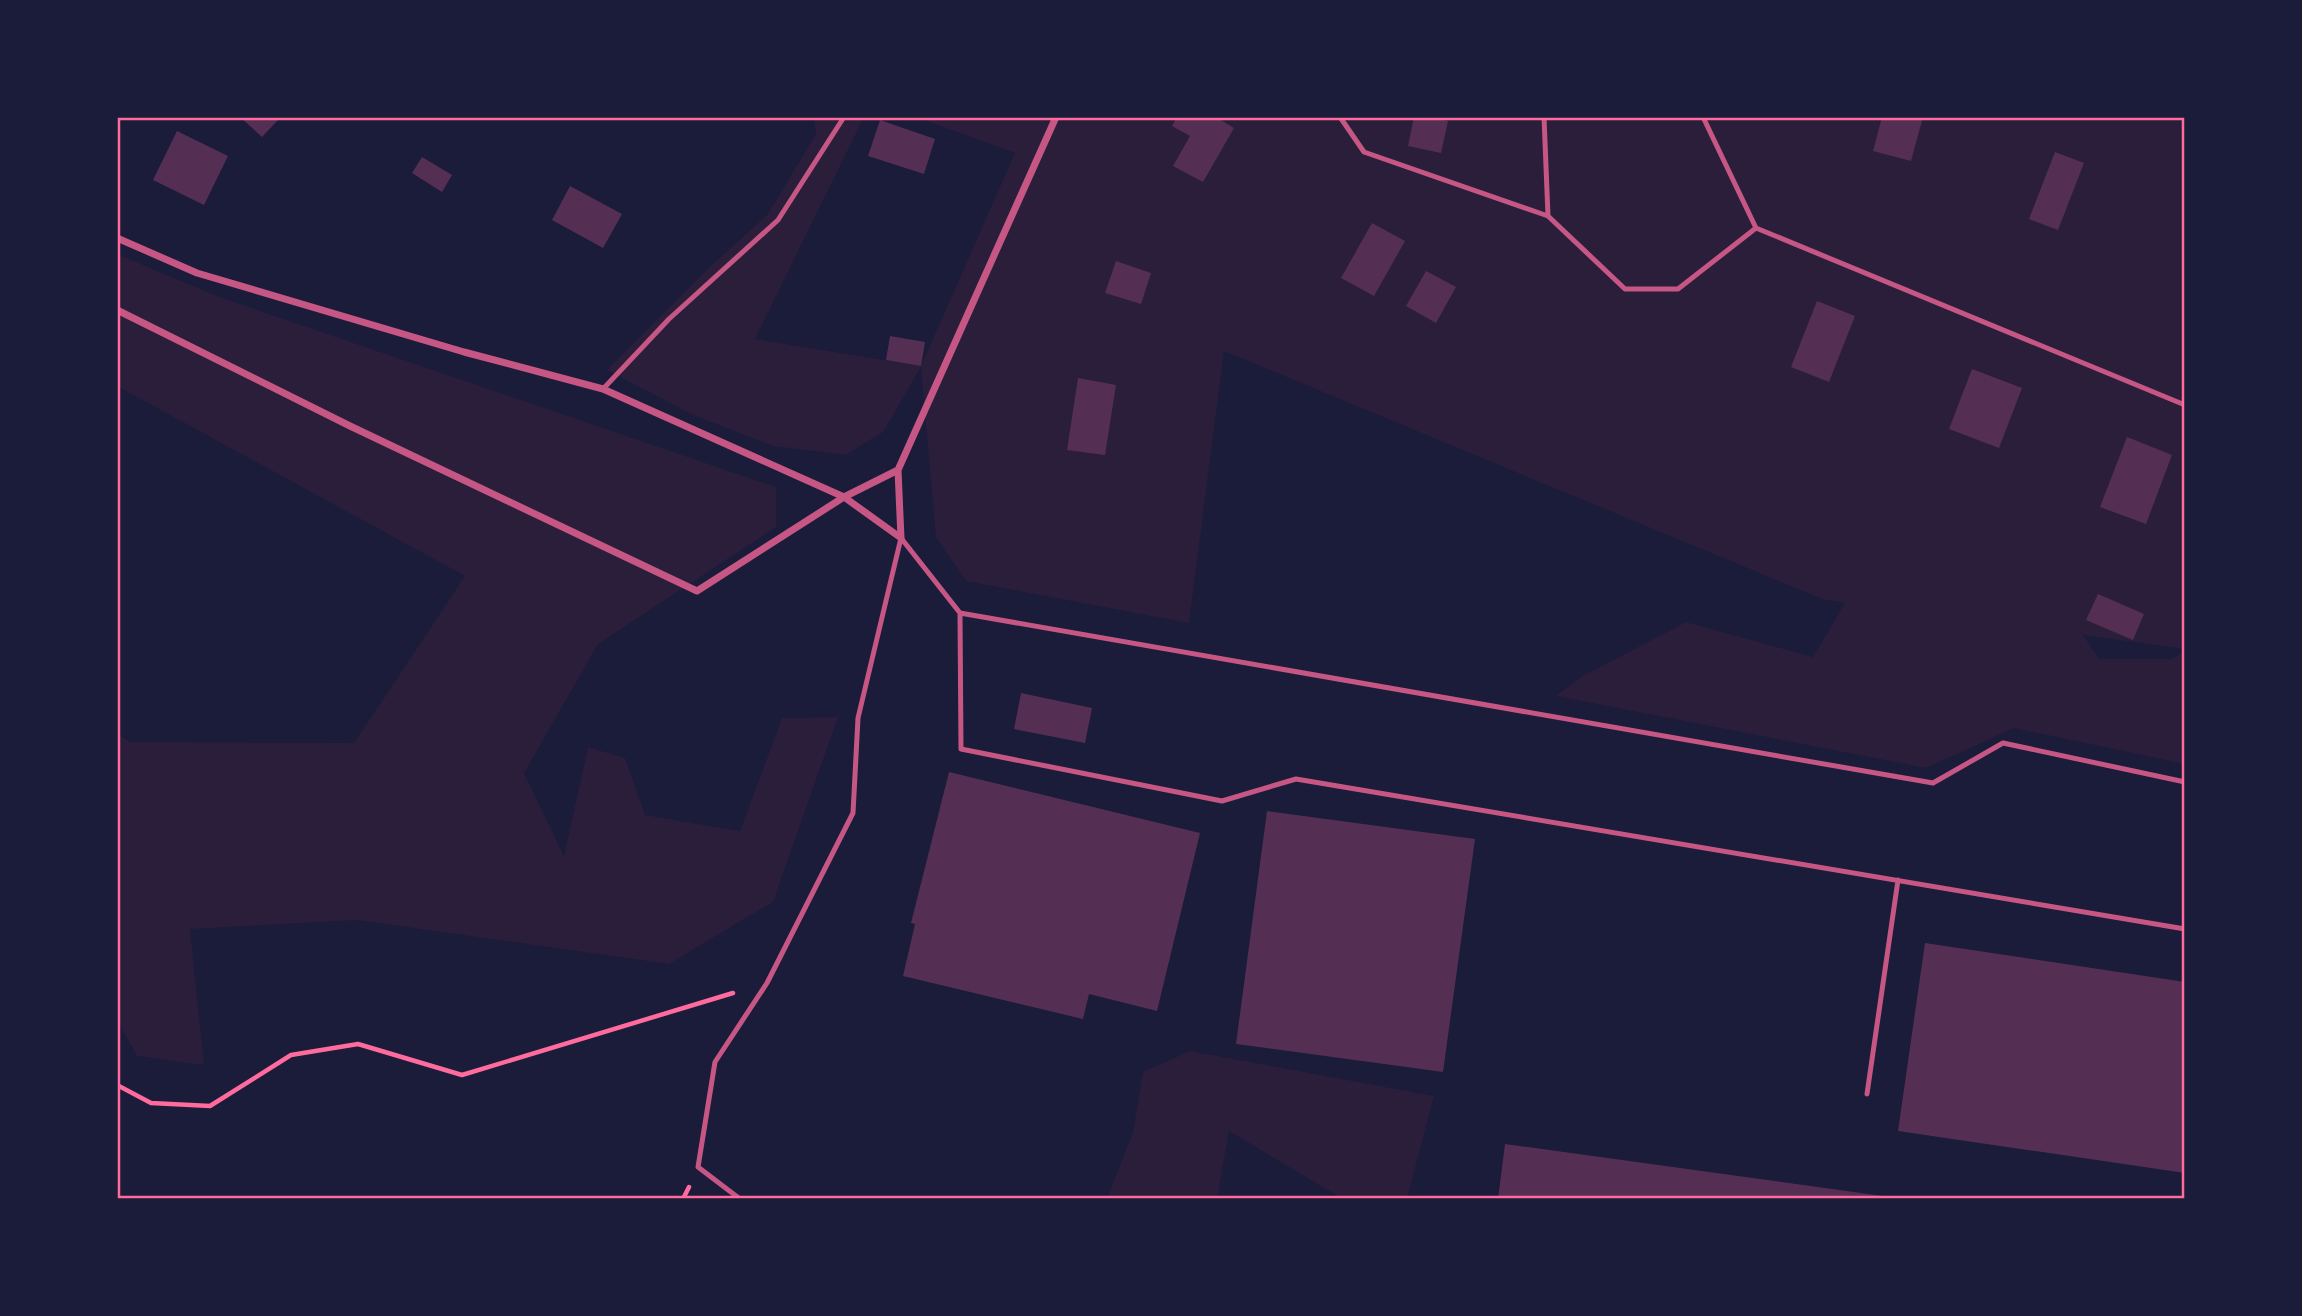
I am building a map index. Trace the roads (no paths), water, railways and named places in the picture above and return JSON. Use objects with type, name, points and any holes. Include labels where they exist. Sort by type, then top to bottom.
[{"type":"street","points":[[901,538],[898,470],[1056,117]]},
{"type":"street","points":[[117,238],[197,273],[464,352],[603,389],[844,497],[901,538]]},
{"type":"street","points":[[117,310],[350,426],[697,591],[844,497],[898,470]]},
{"type":"lane","points":[[603,389],[669,319],[778,220],[844,117]]},
{"type":"lane","points":[[1340,117],[1364,152],[1548,216],[1625,289],[1678,289],[1756,228]]},
{"type":"lane","points":[[1544,117],[1548,216]]},
{"type":"lane","points":[[1703,117],[1756,228],[2185,405]]},
{"type":"lane","points":[[901,538],[960,613],[961,749],[1222,801],[1296,779],[2185,929]]},
{"type":"lane","points":[[740,1199],[698,1167],[715,1062],[767,983],[853,813],[858,718],[901,538]]},
{"type":"lane","points":[[960,613],[1933,783],[2003,743],[2185,782]]},
{"type":"lane","points":[[1867,1094],[1898,880]]}]
